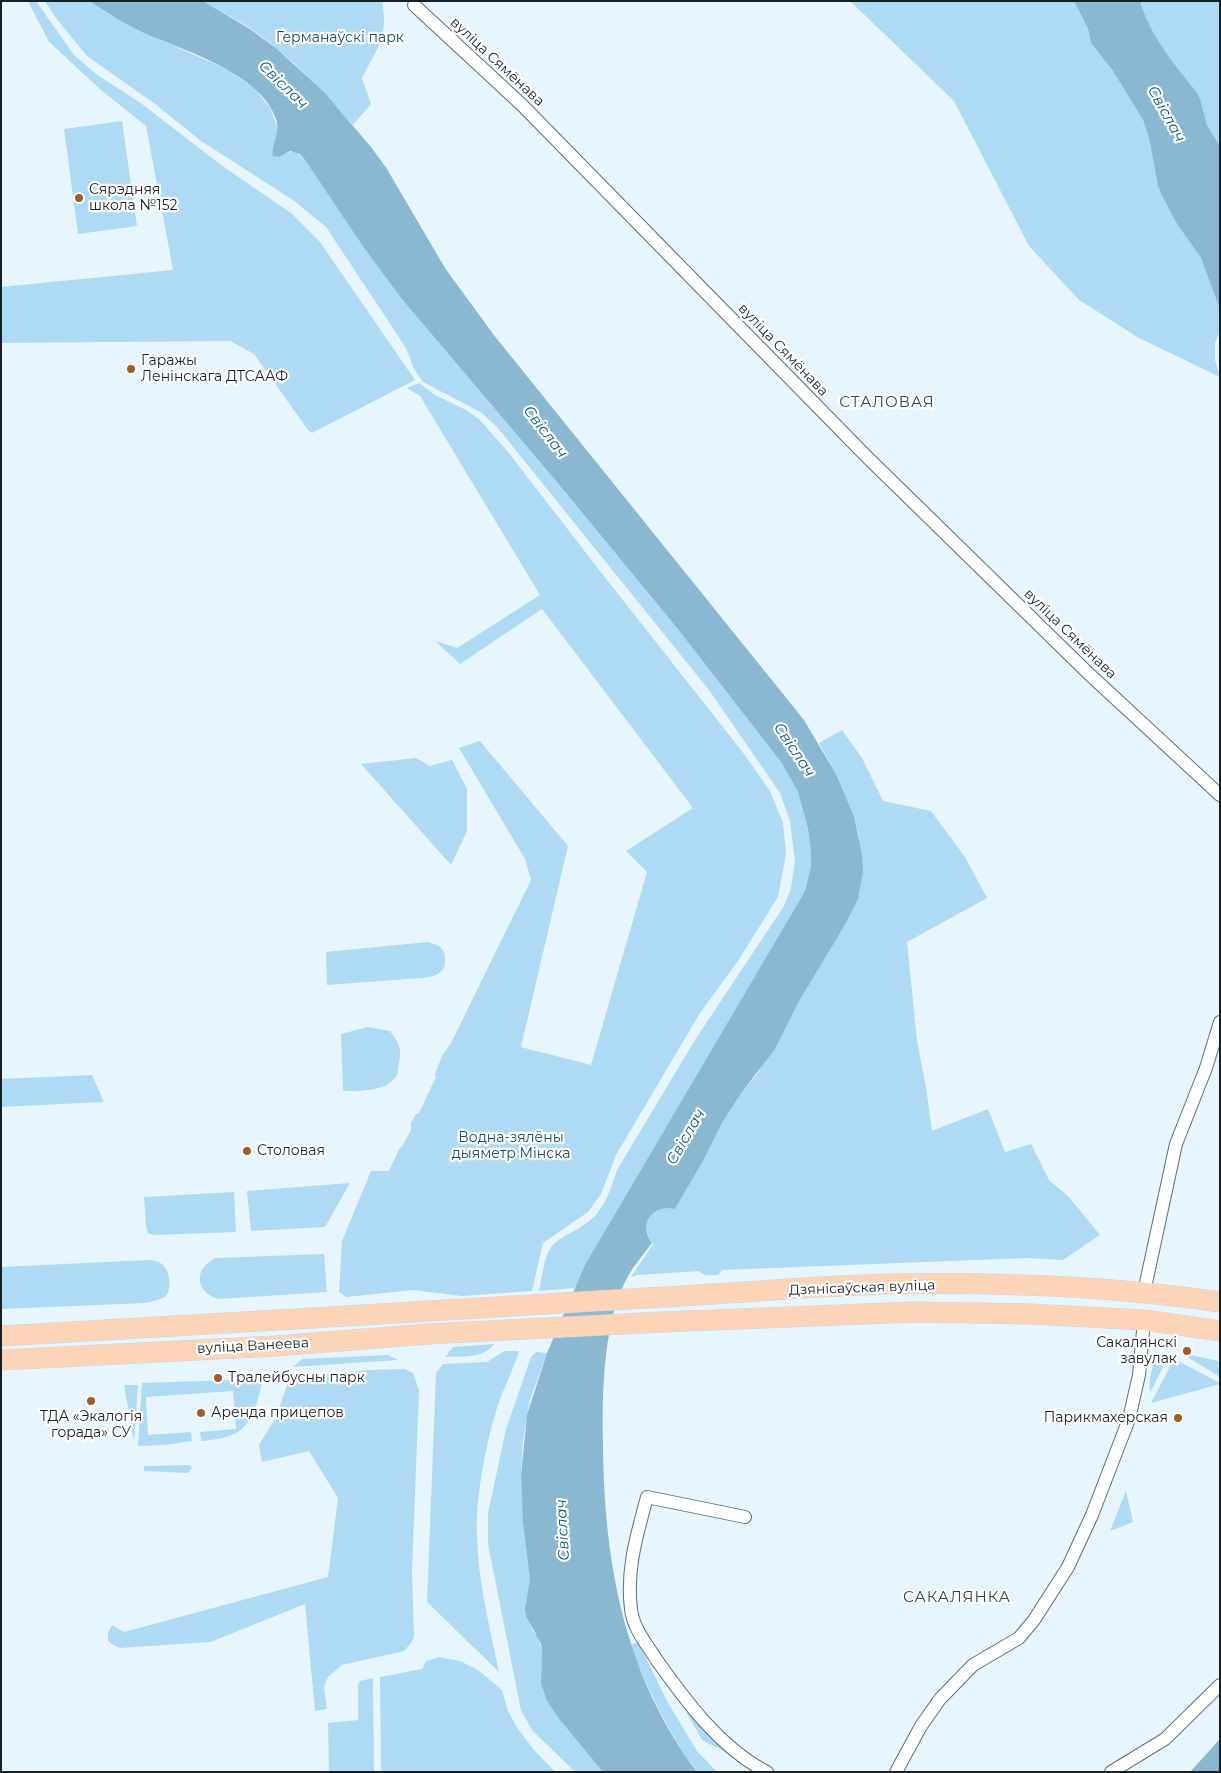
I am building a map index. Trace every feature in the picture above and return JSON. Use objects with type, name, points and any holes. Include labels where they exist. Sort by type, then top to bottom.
[{"type":"main road","name":"Дзянісаўская вуліца","points":[[503,1306],[888,1284],[1032,1285],[1144,1292],[1220,1302]]},
{"type":"main road","name":"вуліца Ванеева","points":[[1,1336],[181,1327],[503,1306]]},
{"type":"main road","name":"Дзянісаўская вуліца","points":[[505,1331],[663,1322],[914,1312],[1031,1314],[1144,1320],[1220,1331]]},
{"type":"main road","name":"вуліца Ванеева","points":[[1,1360],[276,1346],[429,1334],[505,1331]]},
{"type":"street","name":"вуліца Сямёнава","points":[[414,5],[522,105],[880,470],[1088,673],[1220,795]]},
{"type":"street","points":[[1144,1292],[1176,1144],[1206,1068],[1220,1022]]},
{"type":"street","points":[[896,1772],[921,1726],[940,1699],[973,1665],[1019,1638],[1034,1620],[1068,1567],[1092,1515],[1129,1418],[1139,1376],[1144,1320]]},
{"type":"street","points":[[181,1327],[181,1350]]},
{"type":"street","points":[[745,1517],[647,1497],[630,1561],[631,1609],[637,1631],[698,1716],[735,1750],[757,1767],[767,1772]]},
{"type":"street","points":[[1111,1772],[1164,1738],[1220,1686]]},
{"type":"green space","points":[[28,1],[36,1],[74,55],[96,74],[142,104],[221,165],[291,213],[320,242],[415,380],[312,433],[254,354],[230,341],[1,343],[1,287],[173,270],[146,126],[101,90],[49,42]]},
{"type":"green space","points":[[45,1],[89,1],[141,31],[228,70],[254,88],[271,109],[278,130],[272,150],[279,157],[293,152],[299,154],[305,160],[364,248],[401,298],[677,628],[781,762],[798,792],[808,829],[811,853],[811,866],[805,891],[593,1252],[575,1288],[539,1291],[544,1264],[550,1249],[561,1238],[580,1228],[597,1214],[609,1193],[617,1170],[695,1040],[784,906],[791,888],[795,861],[790,821],[780,793],[709,690],[497,427],[482,413],[423,382],[414,369],[406,348],[326,227],[293,200],[201,141],[155,104],[87,56],[55,17]]},
{"type":"green space","name":"Германаўскі парк","points":[[203,1],[382,1],[384,13],[383,33],[377,50],[362,78],[371,104],[353,125],[292,61],[250,28]]},
{"type":"green space","points":[[850,1],[1074,1],[1088,29],[1091,43],[1113,71],[1143,120],[1162,196],[1177,224],[1201,258],[1210,278],[1220,309],[1220,331],[1215,343],[1215,360],[1220,377],[1139,338],[1079,300],[1029,246],[954,101]]},
{"type":"green space","points":[[1140,1],[1220,1],[1220,146],[1207,125],[1201,102],[1158,42],[1147,21]]},
{"type":"green space","points":[[122,121],[137,226],[78,234],[64,129]]},
{"type":"green space","name":"Водна-зялёны дыяметр Мінска","points":[[419,383],[435,395],[466,410],[480,420],[508,452],[744,754],[770,791],[783,823],[786,854],[778,897],[738,961],[700,1013],[616,1155],[601,1194],[588,1212],[543,1243],[532,1291],[462,1296],[413,1290],[346,1297],[339,1292],[342,1241],[371,1171],[389,1171],[399,1149],[411,1130],[411,1123],[416,1114],[419,1113],[436,1077],[435,1074],[442,1056],[451,1043],[531,880],[525,859],[459,748],[480,741],[568,846],[521,1047],[591,1065],[647,872],[626,851],[693,808],[542,609],[460,664],[435,641],[457,648],[540,595],[420,396],[407,388]]},
{"type":"green space","points":[[842,730],[862,758],[883,801],[931,811],[965,857],[987,898],[907,942],[917,1041],[932,1131],[988,1109],[1005,1152],[1031,1144],[1049,1180],[1069,1197],[1100,1235],[1063,1260],[1027,1258],[722,1270],[718,1275],[706,1275],[699,1271],[631,1277],[653,1244],[647,1229],[649,1217],[659,1210],[675,1209],[703,1161],[722,1123],[742,1092],[758,1073],[842,930],[859,838],[854,816],[836,774],[819,743]]},
{"type":"green space","points":[[416,758],[430,766],[452,760],[467,789],[467,831],[451,865],[361,764]]},
{"type":"green space","points":[[428,942],[439,946],[445,957],[443,969],[436,975],[422,978],[327,985],[326,952]]},
{"type":"green space","points":[[368,1027],[390,1031],[396,1039],[400,1053],[397,1075],[393,1081],[380,1088],[343,1091],[341,1034]]},
{"type":"green space","points":[[92,1075],[104,1102],[1,1107],[1,1079]]},
{"type":"green space","points":[[350,1183],[325,1227],[251,1231],[247,1191]]},
{"type":"green space","points":[[234,1192],[236,1232],[153,1235],[148,1233],[144,1197]]},
{"type":"green space","points":[[324,1254],[327,1292],[219,1299],[211,1296],[201,1286],[200,1280],[203,1268],[216,1258]]},
{"type":"green space","points":[[148,1260],[161,1264],[169,1276],[170,1285],[168,1293],[159,1299],[146,1303],[1,1309],[1,1267]]},
{"type":"green space","points":[[494,1344],[490,1349],[478,1354],[445,1357],[453,1347]]},
{"type":"green space","points":[[504,1351],[519,1351],[499,1401],[489,1438],[482,1472],[477,1521],[482,1588],[499,1672],[427,1602],[436,1373],[443,1364],[487,1362]]},
{"type":"green space","points":[[536,1352],[547,1353],[530,1400],[523,1441],[522,1498],[530,1579],[526,1602],[532,1630],[538,1637],[542,1652],[541,1684],[547,1701],[559,1719],[603,1772],[575,1772],[532,1730],[521,1710],[488,1544],[488,1513],[506,1429],[531,1357]]},
{"type":"green space","points":[[1181,1353],[1218,1361],[1220,1377]]},
{"type":"green space","points":[[1161,1354],[1168,1357],[1150,1393],[1150,1377],[1153,1366]]},
{"type":"green space","points":[[388,1355],[398,1360],[293,1367],[302,1359]]},
{"type":"green space","points":[[1174,1359],[1220,1383],[1220,1384],[1151,1403]]},
{"type":"green space","points":[[405,1369],[413,1373],[419,1390],[412,1572],[414,1637],[404,1651],[342,1665],[328,1677],[324,1687],[327,1709],[315,1711],[305,1604],[211,1642],[120,1648],[108,1641],[108,1633],[112,1625],[124,1632],[328,1577],[338,1498],[309,1451],[262,1462],[259,1445],[276,1417],[289,1379],[368,1370]]},
{"type":"green space","points":[[263,1379],[256,1406],[246,1425],[229,1436],[217,1439],[201,1441],[200,1432],[236,1429],[233,1391],[146,1397],[148,1435],[191,1432],[192,1441],[138,1446],[142,1383]]},
{"type":"green space","points":[[124,1385],[138,1385],[134,1441]]},
{"type":"green space","points":[[190,1465],[192,1468],[188,1473],[144,1471],[144,1466]]},
{"type":"green space","points":[[1126,1491],[1133,1522],[1110,1531]]},
{"type":"green space","points":[[638,1642],[667,1701],[697,1751],[717,1772],[697,1772],[677,1742],[651,1694],[630,1645]]},
{"type":"green space","points":[[439,1657],[460,1661],[478,1670],[502,1690],[508,1711],[518,1729],[555,1772],[381,1772],[380,1677],[422,1669],[426,1661]]},
{"type":"green space","points":[[373,1678],[374,1772],[329,1772],[328,1723],[358,1720],[358,1685],[360,1681]]},
{"type":"green space","points":[[679,1699],[714,1740],[737,1758],[702,1740]]},
{"type":"water","name":"Свіслач","points":[[89,1],[203,1],[250,29],[276,48],[324,92],[371,147],[387,169],[445,268],[493,334],[804,720],[836,774],[854,816],[862,855],[863,871],[858,899],[842,930],[799,1001],[775,1049],[742,1092],[722,1123],[703,1161],[675,1209],[667,1208],[660,1210],[650,1217],[646,1229],[652,1243],[633,1268],[624,1284],[617,1302],[608,1341],[603,1405],[604,1488],[614,1574],[623,1616],[635,1657],[672,1735],[697,1772],[603,1772],[559,1719],[547,1701],[541,1684],[541,1644],[526,1616],[525,1608],[530,1579],[523,1522],[521,1476],[527,1415],[547,1353],[585,1265],[805,891],[811,866],[811,853],[808,829],[798,792],[781,762],[677,628],[401,298],[364,248],[305,160],[300,154],[290,151],[279,157],[273,156],[272,152],[277,125],[268,103],[238,76],[198,55],[135,29]]},
{"type":"water","name":"Свіслач","points":[[1074,1],[1140,1],[1157,39],[1172,62],[1198,94],[1207,125],[1220,146],[1220,309],[1201,258],[1177,224],[1162,196],[1143,120],[1113,71],[1091,43],[1088,29]]},
{"type":"water","points":[[1220,1739],[1220,1772],[1190,1772]]},
{"type":"place","name":"Сярэдняя школа №152","points":[[79,198]]},
{"type":"place","name":"Гаражы Ленінскага ДТСААФ","points":[[131,369]]},
{"type":"place","name":"Столовая","points":[[247,1151]]},
{"type":"place","name":"Сакалянскі завулак","points":[[1187,1351]]},
{"type":"place","name":"Тралейбусны парк","points":[[218,1378]]},
{"type":"place","name":"ТДА «Экалогія горада» СУ","points":[[91,1401]]},
{"type":"place","name":"Аренда прицепов","points":[[201,1413]]},
{"type":"place","name":"Парикмахерская","points":[[1178,1418]]},
{"type":"district","name":"СТАЛОВАЯ","points":[[887,403]]},
{"type":"district","name":"САКАЛЯНКА","points":[[957,1598]]}]
